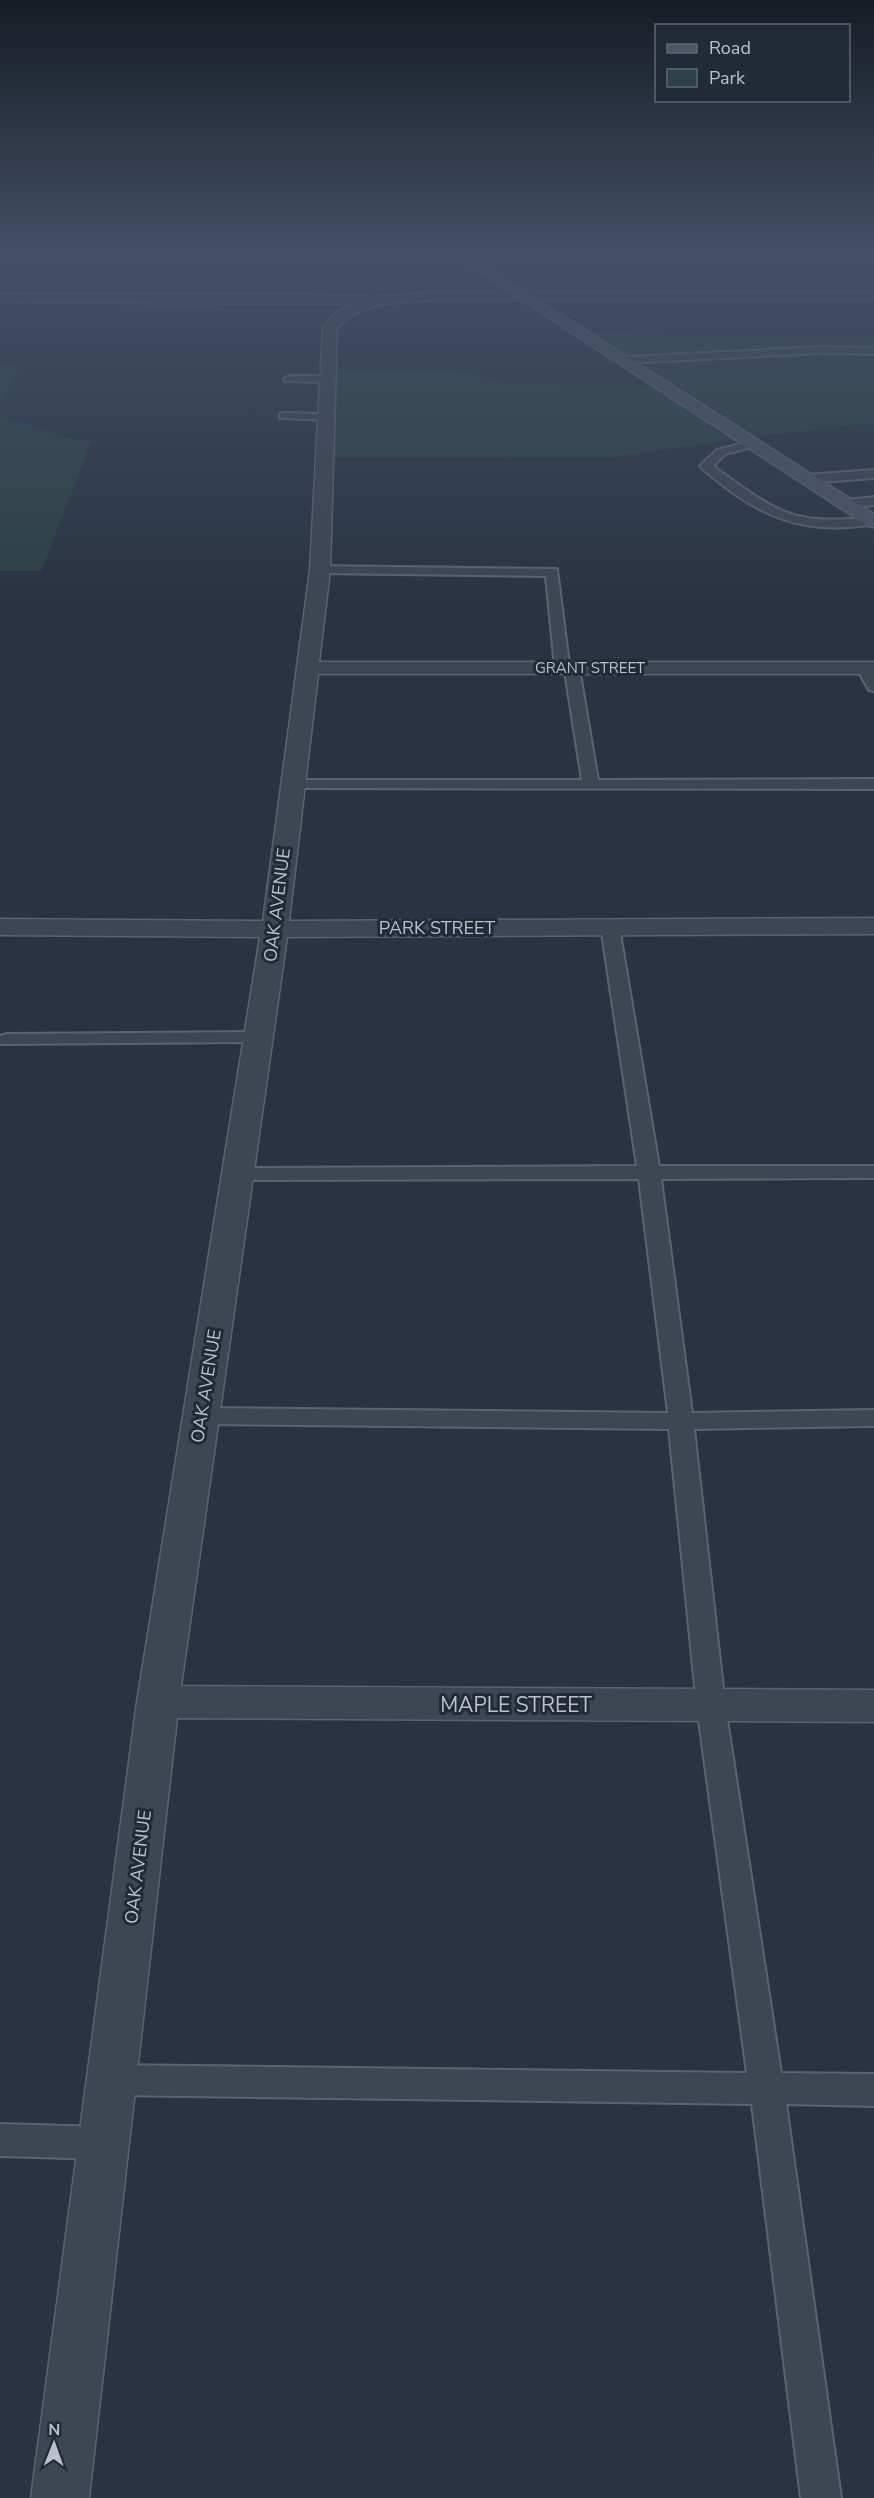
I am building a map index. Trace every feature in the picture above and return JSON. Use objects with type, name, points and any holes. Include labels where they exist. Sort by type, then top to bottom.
[{"type":"main road","points":[[643,372],[873,521]]},
{"type":"street","name":"OAK AVENUE","points":[[60,2498],[158,1702],[275,929],[320,570],[327,372]]},
{"type":"street","name":"GRANT STREET","points":[[306,668],[567,668],[871,675]]},
{"type":"street","name":"PARK STREET","points":[[0,927],[275,929],[874,926]]},
{"type":"street","name":"MAPLE STREET","points":[[158,1702],[874,1706]]},
{"type":"lane","points":[[289,379],[327,379]]},
{"type":"lane","points":[[284,416],[326,417]]},
{"type":"lane","points":[[752,444],[722,452],[706,466],[767,510],[785,516],[839,525],[873,521]]},
{"type":"lane","points":[[806,479],[874,474]]},
{"type":"lane","points":[[846,504],[874,501]]},
{"type":"lane","points":[[320,570],[552,572],[567,668],[591,784]]},
{"type":"lane","points":[[292,785],[874,784]]},
{"type":"lane","points":[[610,927],[649,1173],[681,1421],[711,1706],[767,2091],[821,2498]]},
{"type":"lane","points":[[7,1040],[259,1038]]},
{"type":"lane","points":[[238,1174],[874,1172]]},
{"type":"lane","points":[[201,1416],[681,1421],[874,1418]]},
{"type":"lane","points":[[111,2080],[874,2091]]},
{"type":"lane","points":[[0,2140],[104,2143]]},
{"type":"green space","points":[[0,372],[18,372],[0,405]]},
{"type":"green space","points":[[328,372],[464,372],[504,383],[662,386],[640,372],[874,372],[874,423],[743,438],[615,457],[325,457]]},
{"type":"green space","points":[[0,416],[74,440],[92,440],[41,571],[0,571]]}]
